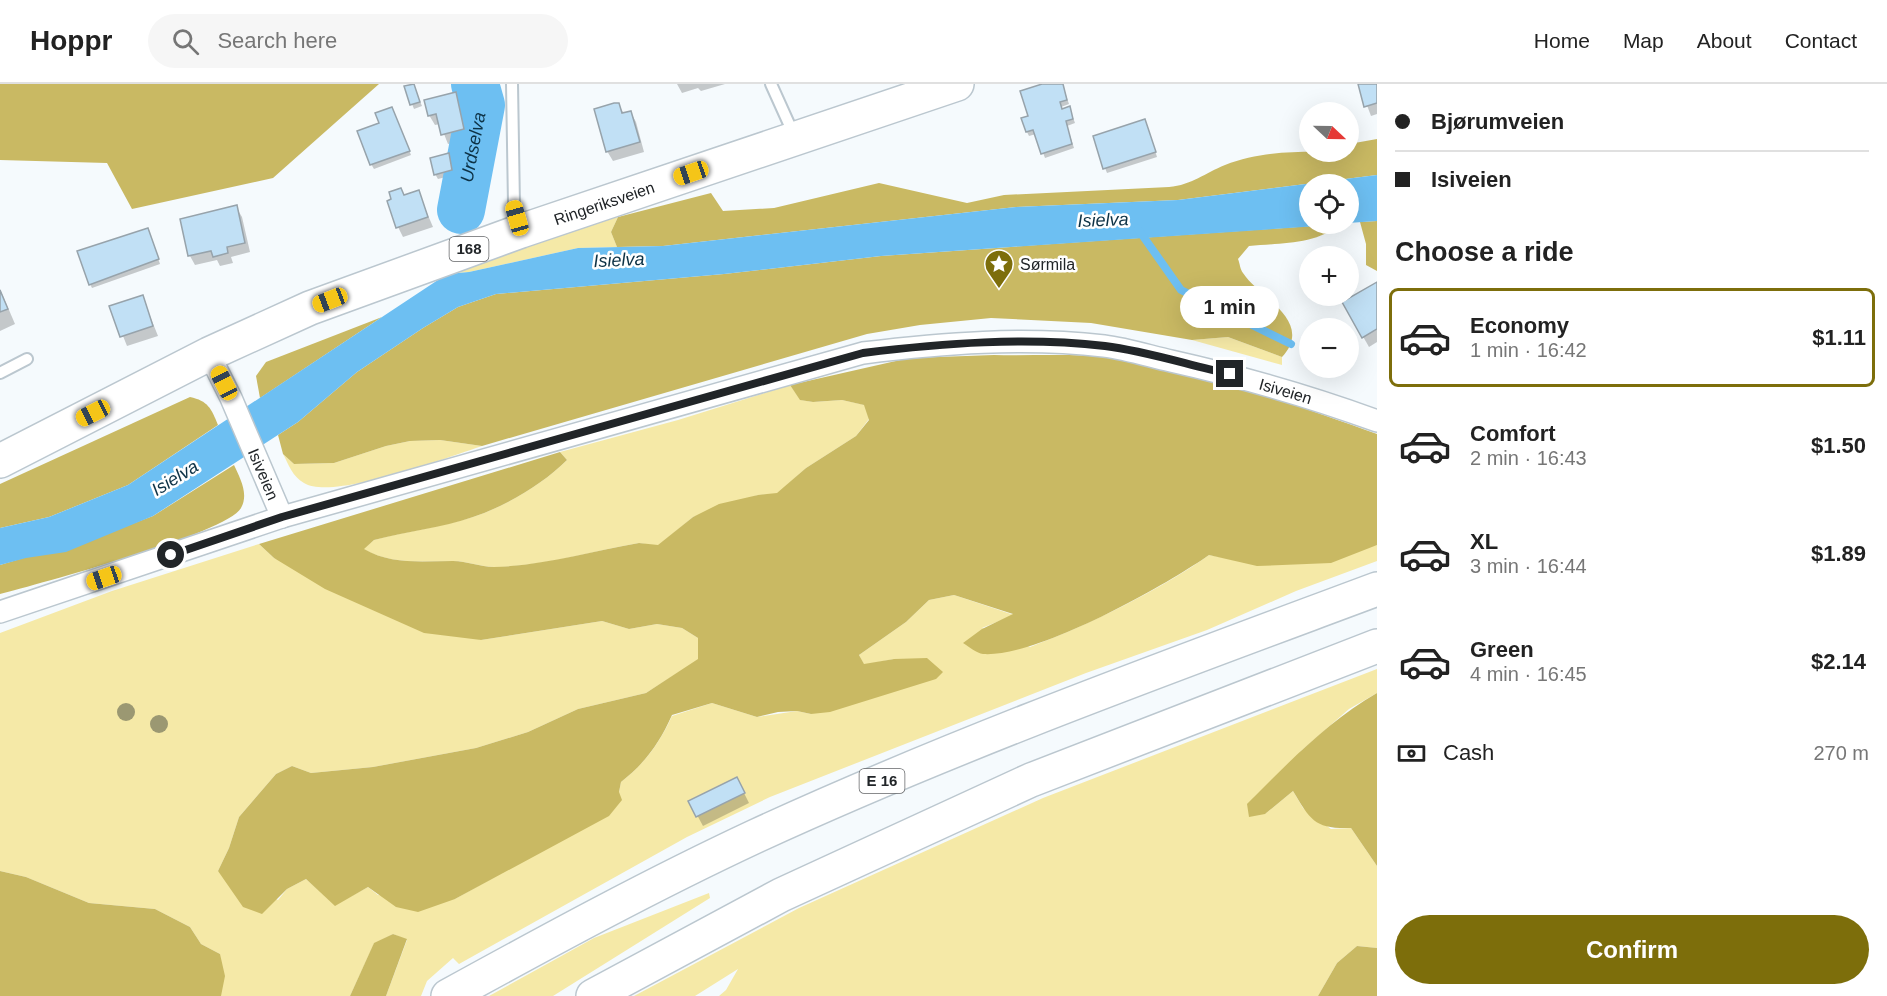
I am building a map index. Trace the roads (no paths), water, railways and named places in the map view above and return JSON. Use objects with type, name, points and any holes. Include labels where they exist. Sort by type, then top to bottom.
[{"type":"main road","name":"Ringeriksveien","points":[[0,461],[209,354],[310,308],[410,269],[957,84]]},
{"type":"main road","name":"E 16","points":[[448,996],[640,892],[844,798],[1015,726],[1377,589]]},
{"type":"main road","points":[[593,996],[781,896],[910,834],[1031,780],[1366,650]]},
{"type":"street","name":"Isiveien","points":[[209,354],[231,398],[282,517],[863,353],[951,343],[1032,341],[1106,346],[1230,374],[1311,397],[1377,421]]},
{"type":"street","points":[[0,612],[282,517]]},
{"type":"lane","points":[[512,84],[514,205],[521,231]]},
{"type":"lane","points":[[771,84],[795,138]]},
{"type":"lane","points":[[0,373],[27,359]]},
{"type":"water","points":[[1377,175],[1377,221],[1359,222],[1359,177]]},
{"type":"water","name":"Isielva","points":[[1299,185],[1299,227],[881,256],[724,274],[496,294],[458,307],[423,328],[357,372],[298,422],[153,516],[66,552],[26,558],[0,565],[0,528],[49,517],[128,485],[447,274],[469,272],[578,248],[663,246],[1016,207],[1178,200]]},
{"type":"waterway","name":"Urdselva","points":[[461,210],[481,105],[475,84]]},
{"type":"waterway","points":[[1138,229],[1181,290],[1291,344]]},
{"type":"place","name":"Sørmila","points":[[999,290]]}]
